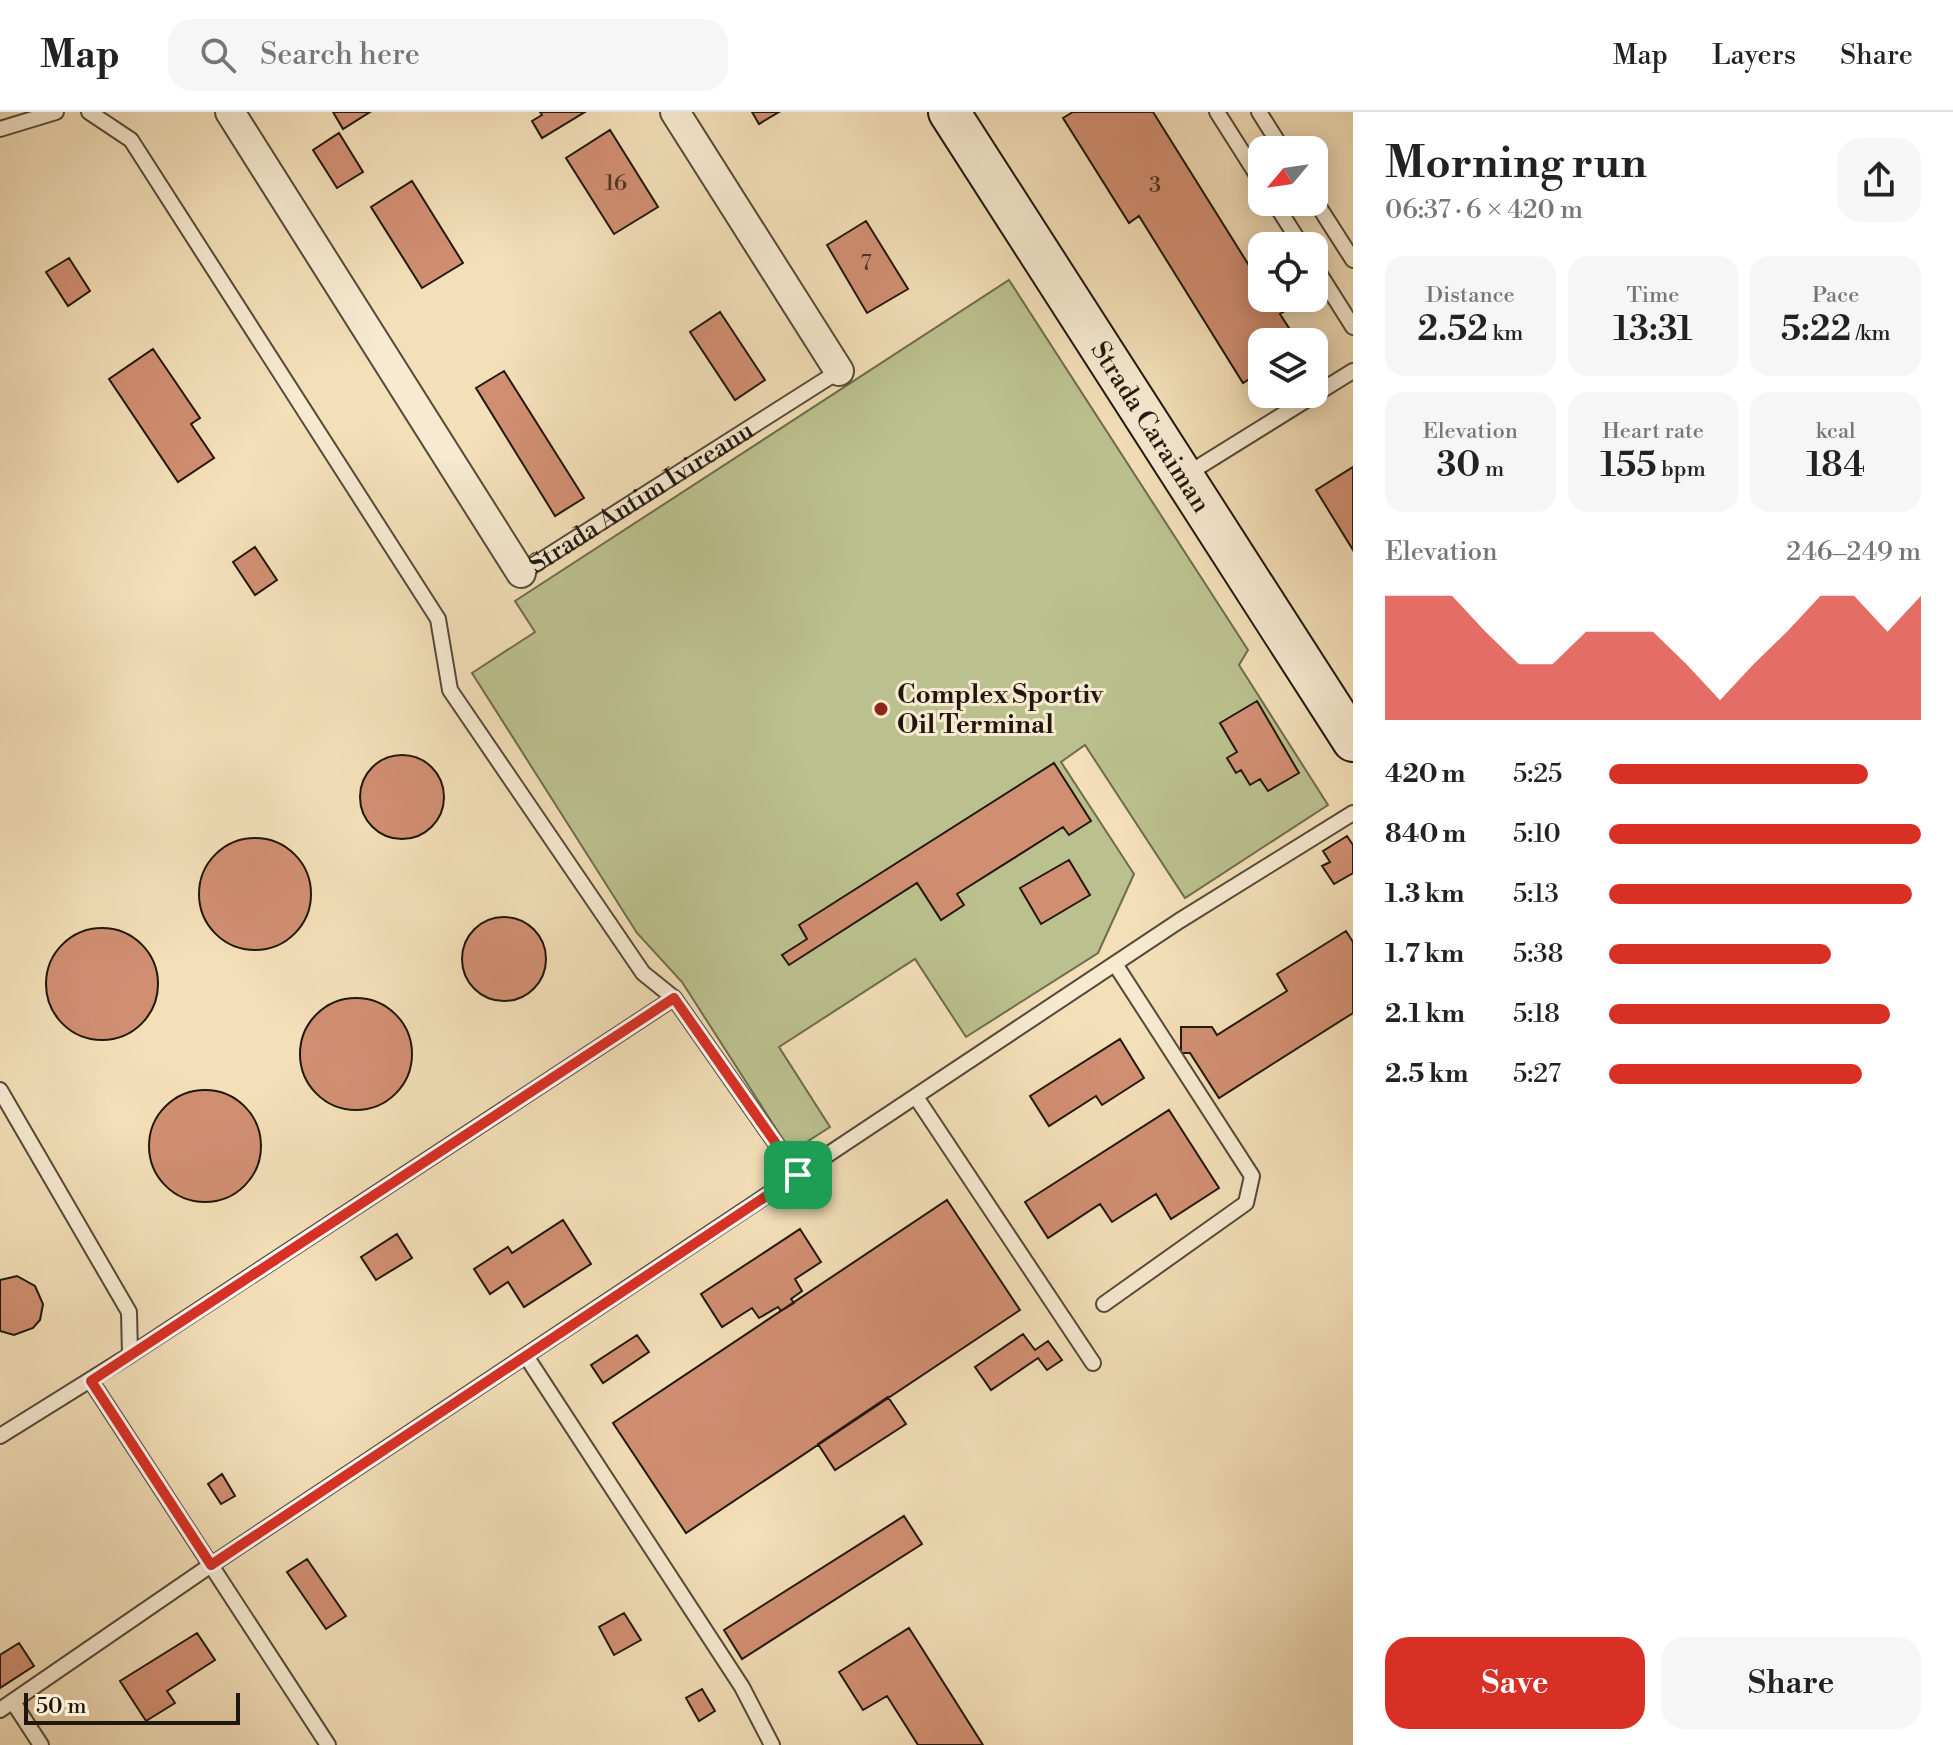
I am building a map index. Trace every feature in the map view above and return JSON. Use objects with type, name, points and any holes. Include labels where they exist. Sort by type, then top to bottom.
[{"type":"street","name":"Strada Antim Ivireanu","points":[[230,112],[521,573]]},
{"type":"street","name":"Strada Antim Ivireanu","points":[[675,112],[839,371]]},
{"type":"street","name":"Strada Caraiman","points":[[949,112],[1353,741]]},
{"type":"lane","points":[[0,129],[56,112]]},
{"type":"lane","points":[[89,112],[131,140],[438,619],[450,690],[643,973],[674,998],[798,1175]]},
{"type":"lane","points":[[1217,112],[1248,161]]},
{"type":"lane","points":[[1259,112],[1274,136]]},
{"type":"lane","points":[[1325,216],[1353,260]]},
{"type":"lane","points":[[1328,287],[1353,327]]},
{"type":"lane","name":"Strada Antim Ivireanu","points":[[521,573],[839,371]]},
{"type":"lane","points":[[1183,476],[1353,371]]},
{"type":"lane","points":[[41,1745],[6,1706],[211,1565],[1115,964],[1353,813]]},
{"type":"lane","points":[[1104,1304],[1246,1203],[1252,1176],[1115,964]]},
{"type":"lane","points":[[0,1436],[91,1381],[674,998]]},
{"type":"lane","points":[[0,1090],[129,1312],[130,1355]]},
{"type":"lane","points":[[916,1097],[1093,1363]]},
{"type":"lane","points":[[526,1356],[742,1687],[772,1745]]},
{"type":"lane","points":[[91,1381],[328,1745]]},
{"type":"green space","name":"Complex Sportiv Oil Terminal","points":[[1009,280],[1248,650],[1239,665],[1328,805],[1185,898],[1085,745],[1061,762],[1134,874],[1098,953],[966,1037],[915,959],[779,1047],[830,1127],[791,1152],[682,982],[637,933],[472,673],[535,632],[515,601]]},
{"type":"building","points":[[333,112],[370,112],[343,129]]},
{"type":"building","points":[[540,112],[585,112],[542,138],[532,121],[542,115]]},
{"type":"building","points":[[752,112],[779,112],[759,124]]},
{"type":"building","points":[[1073,112],[1153,112],[1248,264],[1248,312],[1283,312],[1280,314],[1289,328],[1248,328],[1248,380],[1243,383],[1139,216],[1129,223],[1063,118]]},
{"type":"building","points":[[610,130],[658,207],[614,234],[566,158]]},
{"type":"building","points":[[339,133],[363,172],[337,188],[313,150]]},
{"type":"building","points":[[412,181],[463,263],[422,288],[371,207]]},
{"type":"building","points":[[866,221],[908,289],[867,313],[827,245]]},
{"type":"building","points":[[69,258],[90,291],[68,306],[46,272]]},
{"type":"building","points":[[720,312],[765,380],[735,400],[690,332]]},
{"type":"building","points":[[153,349],[200,418],[191,424],[214,458],[178,482],[109,379]]},
{"type":"building","points":[[504,371],[584,498],[555,516],[476,388]]},
{"type":"building","points":[[1353,467],[1353,550],[1316,490]]},
{"type":"building","points":[[255,547],[277,580],[255,595],[233,562]]},
{"type":"building","points":[[1257,701],[1299,773],[1268,791],[1260,779],[1250,785],[1241,770],[1236,773],[1227,758],[1237,752],[1220,723]]},
{"type":"building","points":[[402,755],[418,758],[432,767],[441,781],[444,797],[441,813],[432,827],[418,836],[402,839],[386,836],[372,827],[363,813],[360,797],[363,781],[372,767],[386,758]]},
{"type":"building","points":[[1054,763],[1091,821],[1069,835],[1063,827],[957,894],[964,905],[941,920],[917,883],[789,965],[782,955],[807,939],[799,925]]},
{"type":"building","points":[[1347,836],[1353,845],[1353,873],[1334,884],[1322,866],[1330,862],[1323,851]]},
{"type":"building","points":[[255,838],[276,843],[294,855],[306,873],[311,894],[306,915],[294,933],[276,945],[255,950],[234,945],[216,933],[204,915],[199,894],[204,873],[216,855],[234,843]]},
{"type":"building","points":[[1069,860],[1090,895],[1041,924],[1020,888]]},
{"type":"building","points":[[504,917],[520,920],[534,929],[543,943],[546,959],[543,975],[534,989],[520,998],[504,1001],[488,998],[474,989],[465,975],[462,959],[465,943],[474,929],[488,920]]},
{"type":"building","points":[[102,928],[123,933],[141,945],[153,963],[158,984],[153,1005],[141,1023],[123,1035],[102,1040],[81,1035],[63,1023],[51,1005],[46,984],[51,963],[63,945],[81,933]]},
{"type":"building","points":[[1346,931],[1353,942],[1353,1013],[1219,1098],[1190,1053],[1181,1053],[1181,1027],[1212,1027],[1217,1035],[1287,991],[1277,974]]},
{"type":"building","points":[[356,998],[377,1003],[395,1015],[407,1033],[412,1054],[407,1075],[395,1093],[377,1105],[356,1110],[335,1105],[317,1093],[305,1075],[300,1054],[305,1033],[317,1015],[335,1003]]},
{"type":"building","points":[[1120,1039],[1144,1078],[1102,1105],[1096,1096],[1049,1126],[1030,1096]]},
{"type":"building","points":[[205,1090],[226,1095],[244,1107],[256,1125],[261,1146],[256,1167],[244,1185],[226,1197],[205,1202],[184,1197],[166,1185],[154,1167],[149,1146],[154,1125],[166,1107],[184,1095]]},
{"type":"building","points":[[1169,1110],[1219,1188],[1171,1219],[1156,1194],[1112,1222],[1100,1204],[1048,1238],[1025,1202]]},
{"type":"building","points":[[947,1200],[1020,1310],[686,1533],[613,1423]]},
{"type":"building","points":[[563,1220],[591,1264],[524,1307],[508,1282],[490,1294],[474,1269],[508,1247],[512,1253]]},
{"type":"building","points":[[800,1229],[821,1262],[795,1279],[802,1291],[791,1299],[794,1303],[781,1311],[778,1307],[759,1318],[752,1308],[722,1327],[701,1294]]},
{"type":"building","points":[[397,1234],[412,1258],[376,1280],[361,1257]]},
{"type":"building","points":[[17,1276],[35,1286],[43,1304],[40,1320],[33,1328],[14,1335],[0,1331],[0,1280]]},
{"type":"building","points":[[1023,1334],[1035,1350],[1048,1341],[1062,1360],[1047,1370],[1038,1358],[991,1390],[975,1367]]},
{"type":"building","points":[[637,1335],[649,1352],[603,1383],[591,1365]]},
{"type":"building","points":[[888,1397],[906,1424],[835,1470],[818,1444]]},
{"type":"building","points":[[222,1474],[235,1496],[221,1504],[208,1484]]},
{"type":"building","points":[[904,1516],[922,1544],[742,1659],[724,1630]]},
{"type":"building","points":[[307,1559],[346,1616],[326,1629],[287,1572]]},
{"type":"building","points":[[624,1613],[641,1640],[614,1655],[599,1627]]},
{"type":"building","points":[[909,1628],[983,1745],[918,1745],[887,1696],[863,1710],[839,1672]]},
{"type":"building","points":[[197,1633],[215,1660],[167,1691],[175,1703],[146,1721],[120,1681]]},
{"type":"building","points":[[19,1643],[34,1666],[0,1688],[0,1655]]},
{"type":"building","points":[[702,1689],[715,1711],[699,1721],[686,1698]]},
{"type":"place","name":"Complex Sportiv Oil Terminal","points":[[881,709]]},
{"type":"route","points":[[674,998],[687,1012],[798,1175],[211,1565],[91,1381],[674,998]]}]
